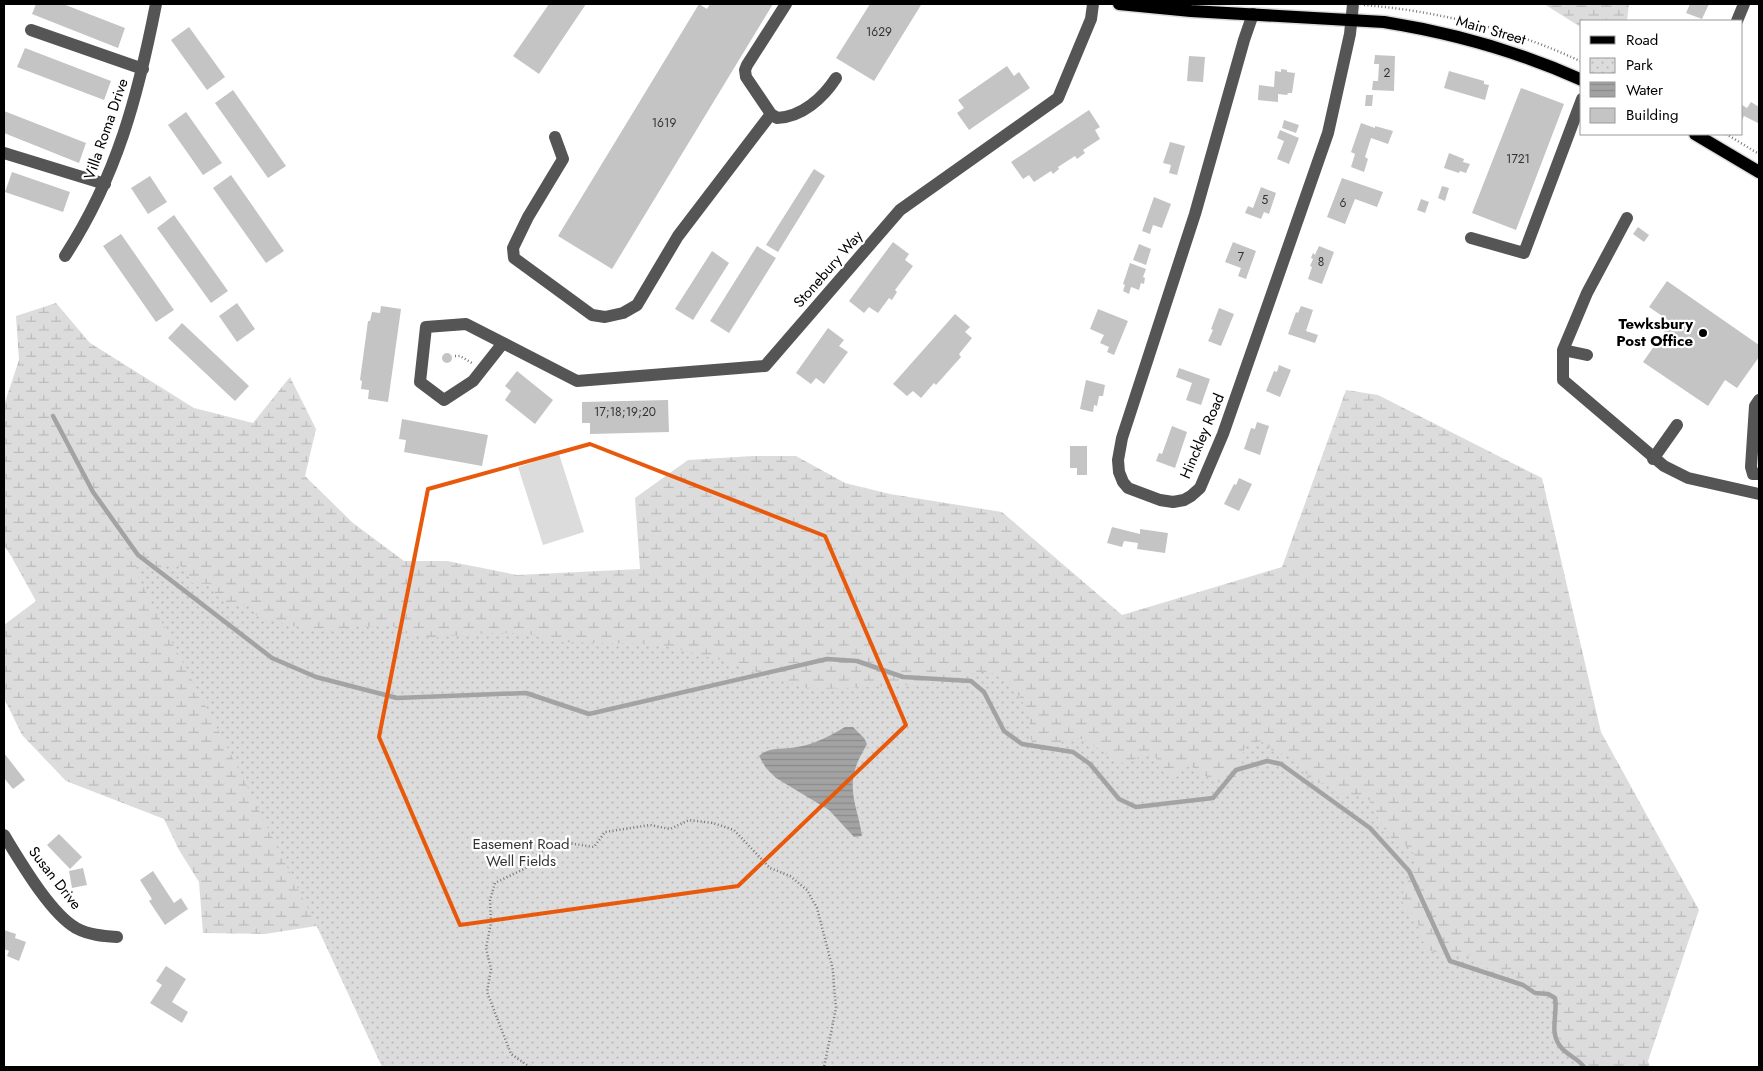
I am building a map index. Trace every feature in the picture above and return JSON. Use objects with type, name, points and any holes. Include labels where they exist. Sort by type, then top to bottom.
[{"type":"main road","name":"Main Street","points":[[1119,4],[1384,22],[1482,42],[1548,65],[1580,79]]},
{"type":"main road","points":[[1696,135],[1759,172]]},
{"type":"street","name":"Villa Roma Drive","points":[[65,256],[84,228],[105,184],[127,126],[156,4]]},
{"type":"street","points":[[786,4],[747,65],[745,70],[746,77],[772,114],[777,118],[784,118],[811,106],[836,78]]},
{"type":"street","name":"Stonebury Way","points":[[503,343],[474,381],[444,400],[420,382],[426,327],[466,324],[503,343],[577,381],[765,366],[900,210],[1058,98],[1091,19],[1093,4]]},
{"type":"street","points":[[1352,20],[1353,4]]},
{"type":"street","points":[[1738,20],[1744,4]]},
{"type":"street","name":"Hinckley Road","points":[[1253,14],[1195,214],[1122,438],[1118,460],[1119,472],[1123,482],[1128,488],[1160,500],[1172,502],[1184,500],[1200,488],[1223,434],[1328,133],[1346,57],[1352,20]]},
{"type":"street","points":[[31,30],[142,69]]},
{"type":"street","points":[[1471,238],[1524,253],[1580,104]]},
{"type":"street","points":[[555,137],[564,159],[528,217],[513,248],[514,258],[592,315],[605,317],[623,313],[637,305],[678,236],[772,114]]},
{"type":"street","points":[[4,153],[105,184]]},
{"type":"street","points":[[1627,218],[1586,292],[1563,350],[1563,380],[1653,459],[1664,466],[1688,478],[1759,494]]},
{"type":"street","points":[[1563,350],[1587,355]]},
{"type":"street","points":[[1759,400],[1755,406],[1751,468],[1752,474],[1759,474]]},
{"type":"street","points":[[1653,459],[1677,425]]},
{"type":"street","points":[[1752,448],[1759,455],[1759,460]]},
{"type":"street","name":"Susan Drive","points":[[4,835],[47,899],[74,927],[93,934],[118,937]]},
{"type":"path","points":[[1728,135],[1759,154]]},
{"type":"path","points":[[455,356],[460,356],[474,364]]},
{"type":"path","points":[[530,1067],[511,1054],[487,992],[491,969],[486,948],[491,923],[490,900],[495,883],[528,867],[541,851],[561,842],[594,847],[605,832],[650,825],[670,829],[689,820],[713,823],[734,830],[770,868],[790,876],[807,890],[816,908],[833,970],[836,1008],[824,1067]]},
{"type":"highlighted area","points":[[590,444],[825,536],[906,725],[738,886],[460,925],[379,737],[428,489]]},
{"type":"green space","points":[[1544,4],[1629,4],[1627,20],[1580,20],[1580,27]]},
{"type":"green space","points":[[56,303],[90,343],[194,408],[253,423],[290,377],[316,429],[305,476],[353,523],[404,561],[447,561],[517,575],[640,569],[635,498],[688,460],[753,456],[796,456],[845,483],[890,494],[1002,512],[1122,615],[1282,567],[1346,390],[1378,395],[1542,478],[1601,732],[1699,910],[1648,1061],[1650,1067],[953,1067],[387,915],[265,934],[203,933],[199,882],[179,850],[164,819],[66,781],[22,735],[4,698],[4,625],[36,601],[4,545],[4,405],[19,360],[16,316]]},
{"type":"green space","points":[[559,454],[584,532],[543,545],[518,467]]},
{"type":"green space","name":"Easement Road Well Fields","points":[[167,565],[181,566],[186,570],[192,583],[209,584],[216,595],[231,605],[247,605],[251,607],[256,615],[264,619],[314,631],[392,626],[405,633],[431,638],[484,633],[513,633],[529,634],[557,642],[658,644],[720,660],[815,689],[920,684],[948,680],[979,672],[990,673],[998,675],[1005,680],[1019,696],[1030,721],[1031,738],[1042,751],[1067,740],[1081,739],[1121,762],[1129,762],[1147,753],[1156,757],[1160,769],[1171,775],[1191,766],[1214,781],[1227,783],[1240,780],[1243,754],[1246,746],[1261,741],[1275,753],[1295,759],[1311,780],[1316,783],[1326,783],[1338,793],[1364,797],[1369,800],[1389,836],[1411,850],[1415,857],[1416,862],[1405,886],[1402,898],[1404,906],[1417,920],[1423,946],[1435,952],[1467,955],[1493,970],[1514,971],[1528,989],[1554,998],[1556,1042],[1565,1054],[1585,1067],[382,1067],[319,931],[242,776],[133,567],[159,568]]},
{"type":"water","points":[[845,727],[853,727],[867,744],[857,763],[853,778],[853,795],[862,836],[854,837],[829,810],[776,778],[766,768],[759,756],[767,751],[810,744]]},
{"type":"building","points":[[36,4],[63,4],[125,28],[118,48],[32,14]]},
{"type":"building","points":[[549,4],[586,4],[539,74],[513,56]]},
{"type":"building","points":[[699,4],[707,9],[710,4],[773,4],[612,269],[558,236]]},
{"type":"building","points":[[870,4],[921,5],[874,81],[836,58]]},
{"type":"building","points":[[1690,4],[1709,4],[1702,19],[1686,13]]},
{"type":"building","points":[[189,27],[225,77],[207,90],[171,40]]},
{"type":"building","points":[[25,48],[111,81],[104,100],[17,67]]},
{"type":"building","points":[[1375,55],[1395,56],[1394,91],[1372,90],[1373,81],[1378,81],[1379,64],[1374,64]]},
{"type":"building","points":[[1189,56],[1205,57],[1203,82],[1187,81]]},
{"type":"building","points":[[1007,66],[1014,76],[1019,72],[1030,88],[969,130],[957,113],[964,108],[958,100]]},
{"type":"building","points":[[1281,69],[1295,73],[1292,93],[1287,95],[1278,94],[1278,102],[1258,100],[1259,85],[1274,87],[1275,71],[1281,72]]},
{"type":"building","points":[[1449,71],[1484,81],[1484,84],[1489,85],[1485,100],[1444,88]]},
{"type":"building","points":[[1521,88],[1564,104],[1516,230],[1472,213]]},
{"type":"building","points":[[233,90],[286,166],[268,178],[215,103]]},
{"type":"building","points":[[1366,95],[1373,95],[1372,106],[1365,106]]},
{"type":"building","points":[[1751,102],[1759,107],[1758,123],[1744,116],[1743,118],[1743,106],[1747,108]]},
{"type":"building","points":[[1089,110],[1100,127],[1095,130],[1100,139],[1083,150],[1085,153],[1077,159],[1075,156],[1058,167],[1059,169],[1053,174],[1051,171],[1034,182],[1029,175],[1023,179],[1011,162]]},
{"type":"building","points":[[4,111],[86,143],[79,163],[4,133]]},
{"type":"building","points":[[186,112],[222,163],[203,175],[168,125]]},
{"type":"building","points":[[1284,120],[1299,125],[1296,133],[1282,128]]},
{"type":"building","points":[[1361,123],[1393,131],[1388,144],[1371,138],[1365,157],[1368,159],[1364,172],[1351,167],[1355,154],[1351,152]]},
{"type":"building","points":[[1280,130],[1299,138],[1289,164],[1277,159],[1284,141],[1277,138]]},
{"type":"building","points":[[1170,142],[1185,146],[1177,175],[1169,173],[1171,165],[1163,163]]},
{"type":"building","points":[[1449,153],[1464,159],[1463,162],[1470,164],[1466,173],[1460,171],[1459,173],[1444,168]]},
{"type":"building","points":[[814,169],[825,176],[778,252],[766,245]]},
{"type":"building","points":[[12,172],[70,192],[63,212],[5,192]]},
{"type":"building","points":[[231,175],[284,251],[266,263],[213,188]]},
{"type":"building","points":[[150,176],[167,202],[148,214],[131,188]]},
{"type":"building","points":[[1342,178],[1383,192],[1377,207],[1355,199],[1345,224],[1327,217]]},
{"type":"building","points":[[1442,186],[1449,188],[1445,201],[1438,198]]},
{"type":"building","points":[[1261,187],[1276,193],[1269,214],[1264,212],[1261,219],[1245,213],[1248,206],[1253,208]]},
{"type":"building","points":[[1154,197],[1171,204],[1162,228],[1153,225],[1150,234],[1142,231]]},
{"type":"building","points":[[1421,199],[1429,202],[1425,213],[1417,210]]},
{"type":"building","points":[[174,215],[228,291],[211,303],[157,228]]},
{"type":"building","points":[[1638,227],[1649,235],[1644,242],[1633,234]]},
{"type":"building","points":[[121,234],[174,310],[156,322],[103,246]]},
{"type":"building","points":[[893,242],[909,254],[905,260],[913,266],[895,290],[897,292],[892,300],[889,298],[878,313],[869,307],[864,313],[849,301]]},
{"type":"building","points":[[1233,242],[1256,251],[1246,279],[1238,276],[1241,268],[1225,262]]},
{"type":"building","points":[[1139,244],[1151,249],[1146,265],[1133,260]]},
{"type":"building","points":[[757,246],[776,258],[729,333],[710,321]]},
{"type":"building","points":[[1319,246],[1334,252],[1322,284],[1308,279],[1312,267],[1310,266],[1313,259],[1311,258],[1313,253],[1315,255]]},
{"type":"building","points":[[712,251],[729,263],[693,320],[675,309]]},
{"type":"building","points":[[1130,263],[1146,269],[1143,277],[1145,278],[1144,284],[1141,283],[1139,290],[1131,287],[1129,294],[1123,291],[1125,285],[1123,284]]},
{"type":"building","name":"Tewksbury Post Office","points":[[1667,281],[1759,345],[1759,357],[1737,388],[1725,380],[1708,406],[1643,362],[1671,322],[1649,307]]},
{"type":"building","points":[[237,303],[255,329],[237,342],[219,316]]},
{"type":"building","points":[[381,306],[401,309],[388,402],[368,399],[369,390],[361,389],[362,381],[360,380],[368,321],[370,321],[372,312],[380,313]]},
{"type":"building","points":[[1301,306],[1313,310],[1306,331],[1318,335],[1315,343],[1288,334],[1296,312],[1298,313]]},
{"type":"building","points":[[1219,308],[1234,314],[1221,346],[1208,341]]},
{"type":"building","points":[[1098,309],[1128,321],[1114,355],[1107,352],[1109,347],[1100,343],[1104,335],[1090,329]]},
{"type":"building","points":[[955,314],[970,327],[965,332],[972,338],[959,354],[961,357],[936,385],[934,383],[921,398],[913,391],[907,396],[893,384]]},
{"type":"building","points":[[182,323],[249,386],[235,401],[168,338]]},
{"type":"building","points":[[828,328],[844,340],[839,346],[848,352],[824,384],[816,378],[811,384],[796,373]]},
{"type":"building","points":[[445,353],[449,353],[452,358],[451,362],[445,363],[442,360],[442,356]]},
{"type":"building","points":[[1279,365],[1291,370],[1280,397],[1266,391],[1274,371],[1277,372]]},
{"type":"building","points":[[1179,368],[1210,379],[1201,405],[1186,400],[1192,383],[1176,377]]},
{"type":"building","points":[[517,371],[553,400],[535,424],[505,400],[511,391],[505,386]]},
{"type":"building","points":[[1086,380],[1105,385],[1103,396],[1099,396],[1097,406],[1094,405],[1093,412],[1080,409]]},
{"type":"building","points":[[668,400],[669,432],[590,434],[590,423],[582,423],[582,402]]},
{"type":"building","points":[[402,419],[488,435],[482,466],[404,452],[406,440],[399,439]]},
{"type":"building","points":[[1257,422],[1269,426],[1260,455],[1244,449],[1251,428],[1255,429]]},
{"type":"building","points":[[1172,426],[1187,432],[1175,468],[1156,461],[1159,453],[1162,454]]},
{"type":"building","points":[[1070,446],[1087,446],[1087,475],[1077,475],[1077,468],[1070,468]]},
{"type":"building","points":[[1239,478],[1252,484],[1239,511],[1224,504]]},
{"type":"building","points":[[1112,527],[1140,534],[1140,529],[1168,533],[1165,553],[1137,549],[1138,543],[1124,541],[1122,547],[1107,543]]},
{"type":"building","points":[[4,753],[25,780],[13,789],[4,778]]},
{"type":"building","points":[[59,834],[82,857],[70,869],[47,845]]},
{"type":"building","points":[[83,868],[87,885],[72,888],[69,871]]},
{"type":"building","points":[[153,871],[174,903],[181,898],[188,909],[165,925],[149,901],[152,899],[140,880]]},
{"type":"building","points":[[4,930],[16,934],[15,938],[26,942],[19,961],[7,956],[9,951],[4,949]]},
{"type":"building","points":[[166,966],[186,979],[172,1002],[188,1012],[182,1023],[150,1003],[162,985],[156,981]]},
{"type":"waterway","points":[[53,416],[93,492],[138,555],[272,658],[316,677],[397,698],[526,693],[589,714],[827,659],[857,661],[903,677],[971,681],[984,692],[1004,731],[1022,744],[1073,752],[1090,764],[1119,799],[1136,807],[1213,798],[1236,770],[1267,761],[1281,764],[1370,828],[1409,871],[1450,961],[1523,985],[1535,993],[1548,994],[1555,998],[1554,1029],[1557,1041],[1563,1049],[1584,1067]]},
{"type":"place","name":"Tewksbury Post Office","points":[[1703,333]]}]
